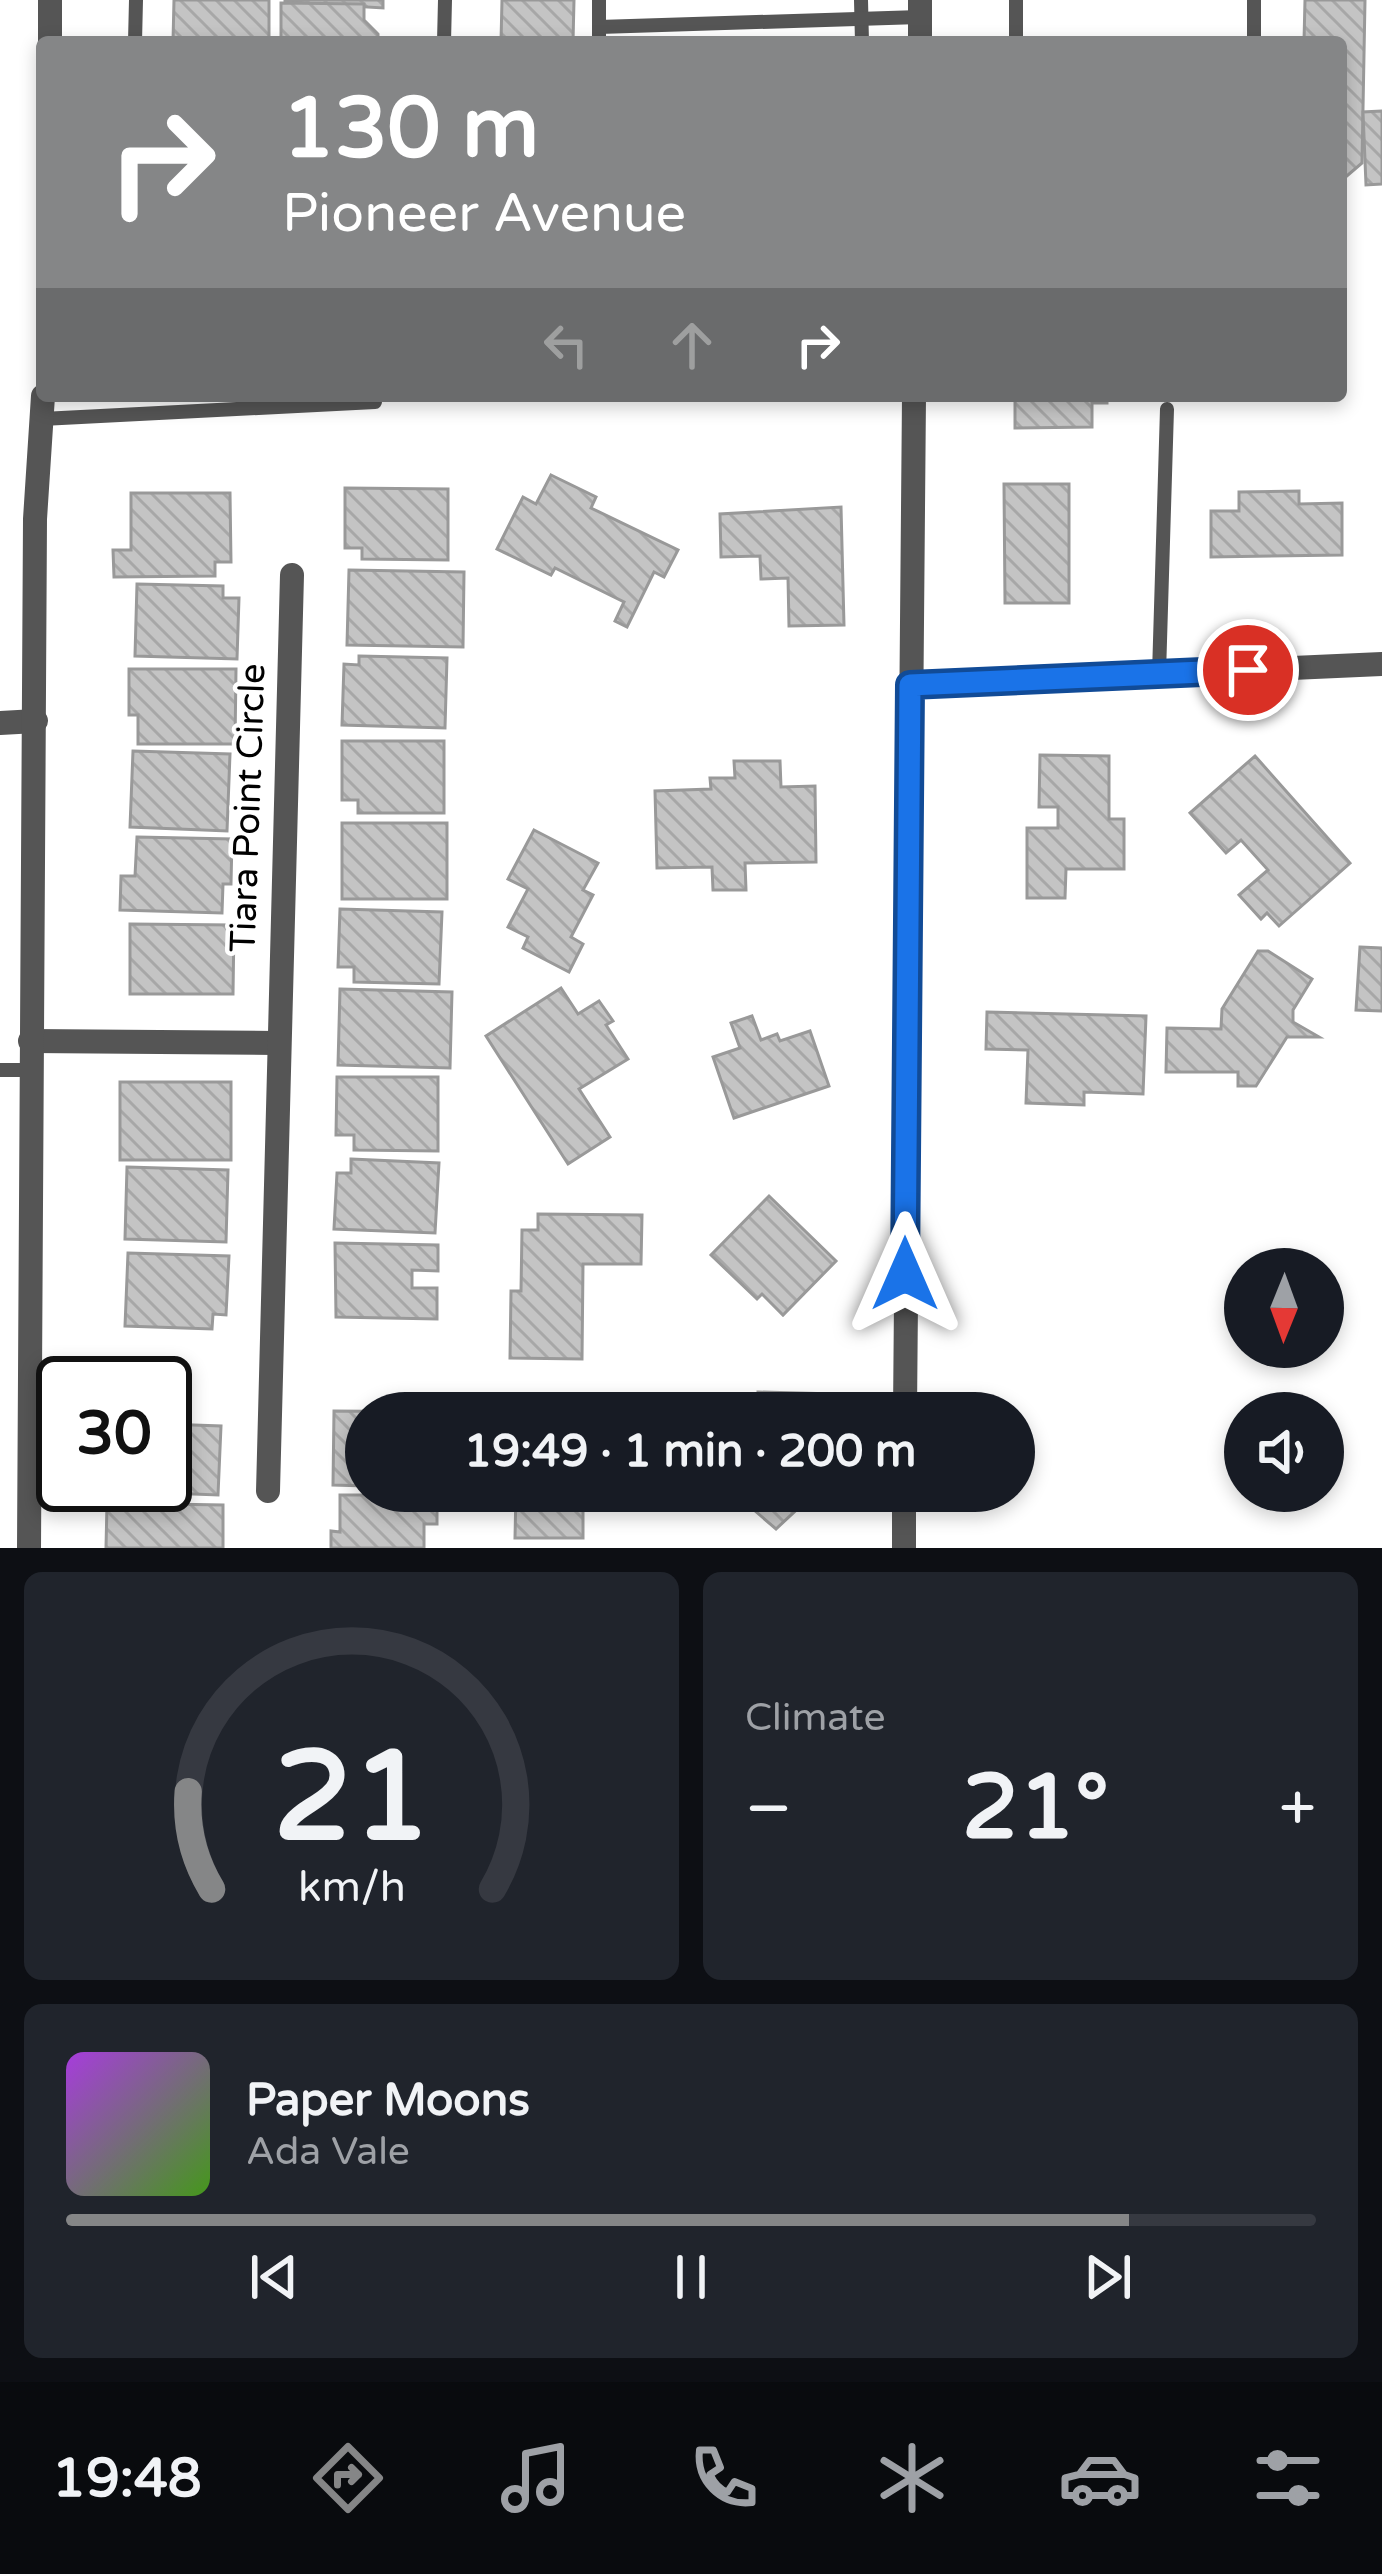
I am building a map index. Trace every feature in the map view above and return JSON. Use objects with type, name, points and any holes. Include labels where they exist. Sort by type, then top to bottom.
[{"type":"street","points":[[50,0],[50,36]]},
{"type":"street","points":[[905,1392],[914,402]]},
{"type":"street","points":[[29,1548],[35,519],[43,408]]},
{"type":"street","name":"Tiara Point Circle","points":[[268,1492],[276,1043],[292,575]]},
{"type":"street","points":[[910,685],[1382,664]]},
{"type":"street","points":[[0,723],[36,722]]},
{"type":"street","points":[[30,1040],[276,1043]]},
{"type":"street","points":[[904,1512],[904,1548]]},
{"type":"lane","points":[[135,36],[136,0]]},
{"type":"lane","points":[[444,36],[445,0]]},
{"type":"lane","points":[[599,0],[599,34],[920,20]]},
{"type":"lane","points":[[861,0],[862,36]]},
{"type":"lane","points":[[1016,0],[1016,36]]},
{"type":"lane","points":[[1254,0],[1254,36]]},
{"type":"lane","points":[[43,408],[375,402]]},
{"type":"lane","points":[[1159,674],[1167,409]]},
{"type":"lane","points":[[0,1070],[30,1070]]},
{"type":"building","points":[[174,0],[269,0],[269,36],[173,36]]},
{"type":"building","points":[[383,0],[383,8],[285,2]]},
{"type":"building","points":[[502,0],[574,0],[573,36],[501,36]]},
{"type":"building","points":[[1305,0],[1365,0],[1362,163],[1347,176],[1347,36],[1304,36]]},
{"type":"building","points":[[281,3],[364,4],[364,20],[378,34],[378,36],[281,36]]},
{"type":"building","points":[[1382,111],[1382,184],[1366,185],[1363,112]]},
{"type":"building","points":[[1015,402],[1107,402],[1092,403],[1092,427],[1015,428]]},
{"type":"building","points":[[551,475],[596,497],[591,508],[678,550],[664,577],[654,572],[627,627],[615,621],[624,602],[555,568],[551,575],[497,549],[523,497],[536,504]]},
{"type":"building","points":[[1004,484],[1069,484],[1069,603],[1005,603]]},
{"type":"building","points":[[345,488],[448,489],[448,560],[362,559],[362,548],[345,548]]},
{"type":"building","points":[[1299,491],[1299,504],[1342,503],[1342,555],[1211,557],[1211,511],[1239,511],[1239,492]]},
{"type":"building","points":[[131,493],[230,493],[231,562],[215,562],[215,576],[114,577],[113,550],[131,550]]},
{"type":"building","points":[[841,507],[844,625],[789,626],[788,578],[761,579],[760,556],[721,557],[720,514]]},
{"type":"building","points":[[349,570],[464,572],[463,647],[347,645]]},
{"type":"building","points":[[137,584],[223,586],[223,598],[239,598],[237,659],[135,656]]},
{"type":"building","points":[[359,656],[447,658],[445,728],[342,725],[344,664],[359,665]]},
{"type":"building","points":[[129,669],[236,669],[235,744],[138,744],[138,715],[129,715]]},
{"type":"building","points":[[342,741],[444,741],[444,813],[358,813],[358,800],[342,800]]},
{"type":"building","points":[[133,751],[230,754],[227,831],[130,827]]},
{"type":"building","points":[[1040,755],[1109,756],[1109,819],[1124,819],[1124,869],[1066,869],[1065,898],[1027,898],[1027,828],[1058,828],[1058,807],[1039,807]]},
{"type":"building","points":[[1255,756],[1350,863],[1279,926],[1267,913],[1261,919],[1239,895],[1268,870],[1241,840],[1226,853],[1190,813]]},
{"type":"building","points":[[734,761],[780,761],[781,787],[815,786],[816,862],[745,863],[746,890],[713,890],[712,867],[657,868],[655,791],[711,789],[710,778],[735,778]]},
{"type":"building","points":[[342,823],[447,823],[447,899],[342,899]]},
{"type":"building","points":[[534,830],[598,863],[583,890],[593,895],[571,937],[583,944],[569,972],[523,948],[528,937],[508,927],[528,889],[508,879]]},
{"type":"building","points":[[137,837],[232,839],[231,884],[223,884],[222,913],[120,910],[121,876],[135,876]]},
{"type":"building","points":[[340,909],[442,912],[439,984],[354,982],[354,967],[338,967]]},
{"type":"building","points":[[130,924],[234,925],[233,994],[130,994]]},
{"type":"building","points":[[1360,947],[1382,948],[1382,1011],[1356,1010]]},
{"type":"building","points":[[1258,951],[1268,951],[1312,979],[1293,1010],[1293,1022],[1319,1037],[1287,1037],[1256,1086],[1238,1086],[1238,1072],[1166,1072],[1167,1028],[1221,1029],[1222,1009]]},
{"type":"building","points":[[561,988],[578,1014],[599,1001],[613,1021],[606,1025],[628,1059],[579,1089],[610,1137],[568,1164],[486,1036]]},
{"type":"building","points":[[340,989],[452,992],[450,1068],[338,1065]]},
{"type":"building","points":[[987,1012],[1146,1016],[1143,1094],[1084,1092],[1084,1105],[1026,1103],[1028,1050],[986,1049]]},
{"type":"building","points":[[752,1016],[761,1040],[777,1034],[780,1041],[810,1031],[829,1086],[734,1118],[713,1057],[740,1048],[731,1023]]},
{"type":"building","points":[[337,1077],[438,1077],[438,1151],[354,1150],[354,1135],[336,1135]]},
{"type":"building","points":[[120,1082],[231,1082],[231,1160],[120,1160]]},
{"type":"building","points":[[351,1159],[439,1163],[435,1233],[334,1229],[337,1173],[351,1173]]},
{"type":"building","points":[[127,1167],[228,1170],[226,1242],[125,1239]]},
{"type":"building","points":[[769,1196],[836,1261],[783,1315],[762,1294],[757,1299],[711,1255]]},
{"type":"building","points":[[538,1214],[642,1215],[641,1264],[583,1264],[582,1359],[510,1358],[511,1291],[521,1291],[522,1230],[538,1230]]},
{"type":"building","points":[[335,1243],[438,1245],[438,1271],[412,1270],[412,1288],[437,1288],[437,1319],[336,1317]]},
{"type":"building","points":[[128,1253],[229,1256],[226,1315],[213,1314],[212,1329],[125,1326]]},
{"type":"building","points":[[334,1411],[345,1411],[345,1485],[333,1485]]},
{"type":"building","points":[[192,1425],[221,1426],[218,1495],[192,1494]]},
{"type":"building","points":[[340,1495],[345,1495],[345,1512],[437,1512],[437,1524],[424,1524],[424,1548],[331,1548],[331,1531],[340,1532]]},
{"type":"building","points":[[192,1504],[223,1505],[223,1548],[106,1548],[107,1512],[192,1512]]},
{"type":"building","points":[[516,1512],[583,1512],[583,1538],[515,1538]]},
{"type":"building","points":[[756,1512],[794,1512],[776,1529]]},
{"type":"route","points":[[905,1274],[910,685],[1248,670]]}]
